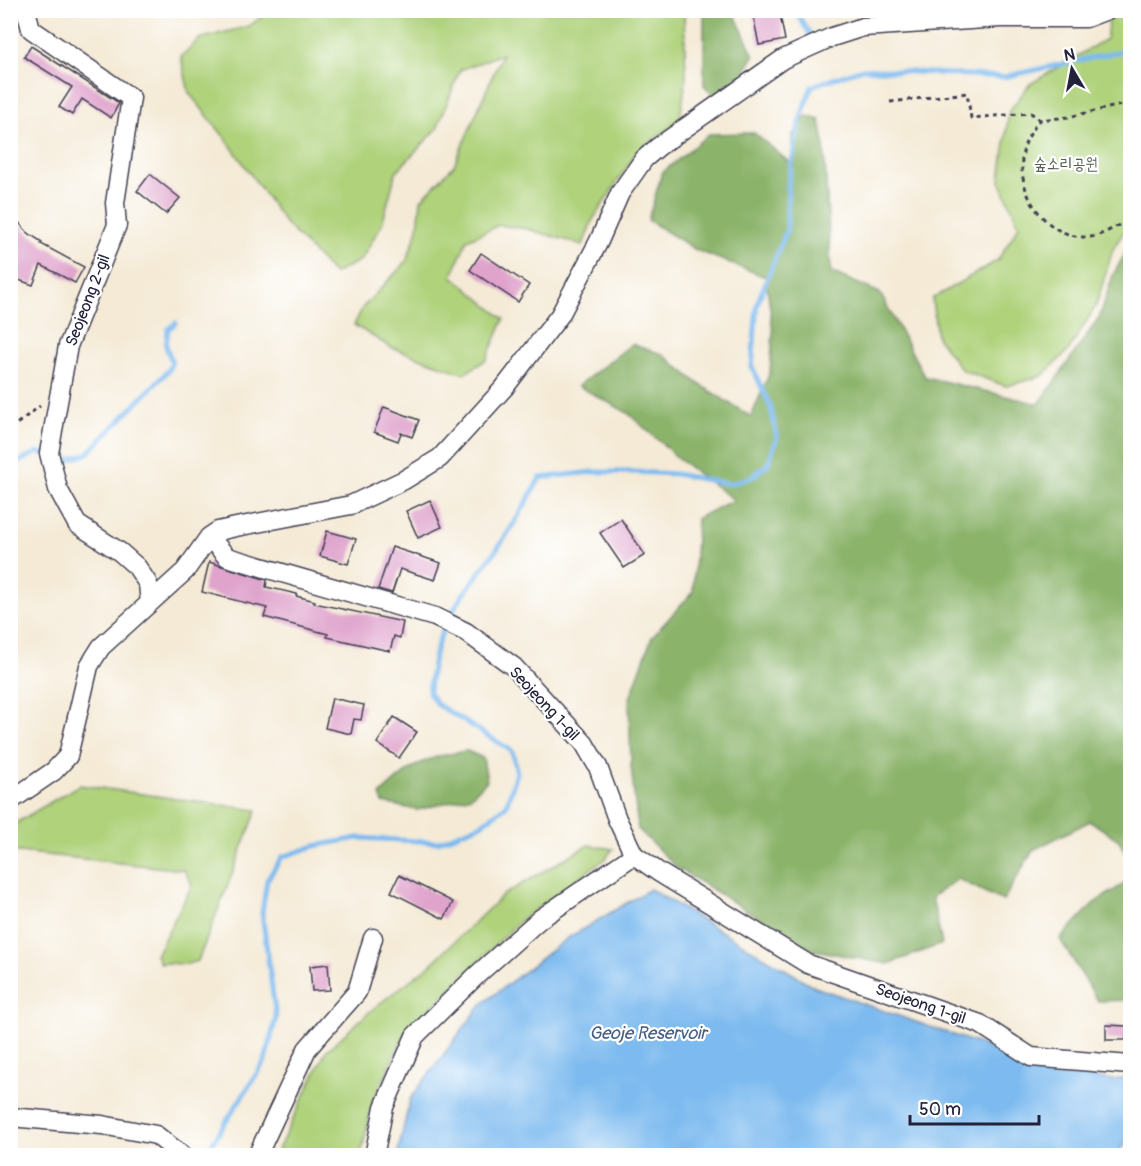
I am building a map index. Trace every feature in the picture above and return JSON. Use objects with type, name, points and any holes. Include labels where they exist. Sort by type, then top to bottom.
[{"type":"street","name":"Seojeong 2-gil","points":[[27,10],[30,29],[131,98],[115,203],[117,225],[68,346],[49,453],[58,489],[77,524],[120,552],[137,567],[148,584],[150,603]]},
{"type":"street","points":[[10,801],[54,771],[68,756],[89,666],[101,647],[185,571],[209,537],[218,531],[351,505],[404,480],[440,458],[504,388],[560,315],[595,250],[620,193],[644,159],[783,59],[832,37],[863,27],[1084,14],[1107,10]]},
{"type":"street","name":"Seojeong 1-gil","points":[[209,537],[228,557],[435,617],[466,632],[514,667],[584,743],[598,767],[617,819],[634,855],[808,964],[949,1011],[980,1024],[1031,1057],[1131,1065]]},
{"type":"street","points":[[374,1155],[384,1107],[415,1036],[478,974],[540,919],[634,855]]},
{"type":"street","points":[[257,1155],[307,1049],[357,992],[373,938]]},
{"type":"street","points":[[10,1117],[102,1125],[156,1136],[182,1155]]},
{"type":"path","points":[[890,102],[967,93],[971,118],[1031,113],[1040,120],[1068,117],[1131,104]]},
{"type":"path","points":[[1040,120],[1030,133],[1023,150],[1022,170],[1026,192],[1039,214],[1053,228],[1071,236],[1090,238],[1131,219]]},
{"type":"path","points":[[10,429],[27,414],[57,399]]},
{"type":"green space","points":[[684,10],[686,80],[680,120],[636,153],[592,221],[583,245],[527,229],[499,225],[467,240],[452,276],[504,319],[486,360],[464,374],[390,347],[354,325],[363,307],[406,262],[418,229],[421,200],[454,165],[502,54],[460,70],[437,129],[396,172],[382,224],[361,260],[334,274],[285,223],[226,139],[189,93],[181,57],[199,39],[249,26],[270,11]]},
{"type":"green space","points":[[704,11],[733,11],[754,56],[740,78],[713,95],[704,85]]},
{"type":"green space","name":"숲소리공원","points":[[1110,11],[1130,11],[1130,222],[1113,249],[1096,306],[1068,351],[1042,376],[1006,386],[962,370],[937,337],[932,299],[998,260],[1019,226],[1000,181],[1009,111],[1030,84],[1106,39]]},
{"type":"green space","points":[[806,116],[820,120],[824,143],[831,272],[880,293],[925,377],[1039,404],[1100,316],[1113,275],[1130,245],[1130,863],[1119,840],[1090,821],[1033,850],[1003,901],[958,879],[932,897],[942,944],[888,964],[810,949],[677,868],[638,829],[631,766],[629,701],[652,637],[693,592],[697,518],[734,500],[680,460],[628,413],[578,386],[632,344],[662,354],[699,384],[751,417],[770,372],[773,333],[766,277],[696,250],[648,220],[662,173],[709,134],[754,133],[794,166],[792,136]]},
{"type":"green space","points":[[467,751],[483,758],[487,781],[471,796],[418,810],[383,803],[380,795],[419,764],[440,756]]},
{"type":"green space","points":[[79,785],[257,810],[198,961],[187,964],[160,963],[156,955],[192,885],[184,870],[11,851],[11,826]]},
{"type":"green space","points":[[588,845],[613,849],[605,859],[522,919],[405,1033],[372,1104],[361,1155],[275,1156],[326,1051],[375,1007],[429,966],[503,895]]},
{"type":"green space","points":[[1130,880],[1130,1000],[1098,1001],[1060,939],[1094,903]]},
{"type":"water","name":"Geoje Reservoir","points":[[650,889],[815,987],[982,1045],[1049,1072],[1114,1080],[1130,1077],[1130,1144],[1123,1146],[1119,1155],[397,1156],[410,1099],[481,1005],[566,939]]},
{"type":"building","points":[[752,10],[779,10],[785,40],[759,45]]},
{"type":"building","points":[[31,46],[119,103],[111,118],[82,99],[72,115],[59,107],[72,87],[24,57]]},
{"type":"building","points":[[150,174],[180,198],[166,214],[137,191]]},
{"type":"building","points":[[10,212],[28,233],[42,242],[41,244],[84,267],[75,283],[41,265],[33,285],[10,277]]},
{"type":"building","points":[[481,253],[529,285],[518,302],[470,270]]},
{"type":"building","points":[[384,407],[419,420],[412,437],[401,433],[398,441],[374,432]]},
{"type":"building","points":[[430,500],[442,527],[418,538],[406,511]]},
{"type":"building","points":[[621,519],[645,555],[624,568],[600,533]]},
{"type":"building","points":[[327,531],[356,539],[348,564],[320,556]]},
{"type":"building","points":[[392,547],[441,563],[435,580],[400,569],[392,593],[378,589]]},
{"type":"building","points":[[209,562],[267,580],[266,587],[297,594],[296,596],[315,601],[314,603],[403,622],[400,638],[394,636],[390,651],[327,637],[328,634],[264,617],[267,608],[202,592]]},
{"type":"building","points":[[332,698],[364,705],[361,720],[354,719],[351,734],[325,728]]},
{"type":"building","points":[[394,717],[417,732],[399,758],[377,743]]},
{"type":"building","points":[[399,875],[453,902],[444,919],[391,892]]},
{"type":"building","points":[[328,964],[330,990],[312,991],[310,966]]},
{"type":"building","points":[[1106,1025],[1127,1026],[1126,1040],[1106,1040]]},
{"type":"waterway","points":[[794,10],[811,35]]},
{"type":"waterway","points":[[204,1156],[265,1061],[276,1018],[262,913],[267,880],[282,857],[315,846],[358,838],[438,842],[480,825],[506,806],[517,773],[512,751],[438,705],[429,693],[431,671],[435,652],[448,620],[505,538],[540,478],[593,472],[634,472],[675,474],[730,484],[752,477],[768,464],[777,438],[771,408],[752,367],[757,304],[787,229],[788,184],[799,123],[812,86],[862,69],[1004,77],[1130,49]]},
{"type":"waterway","points":[[55,458],[65,461],[87,454],[168,371],[172,362],[166,346],[168,329],[176,323]]},
{"type":"waterway","points":[[10,466],[38,452],[47,455]]}]
